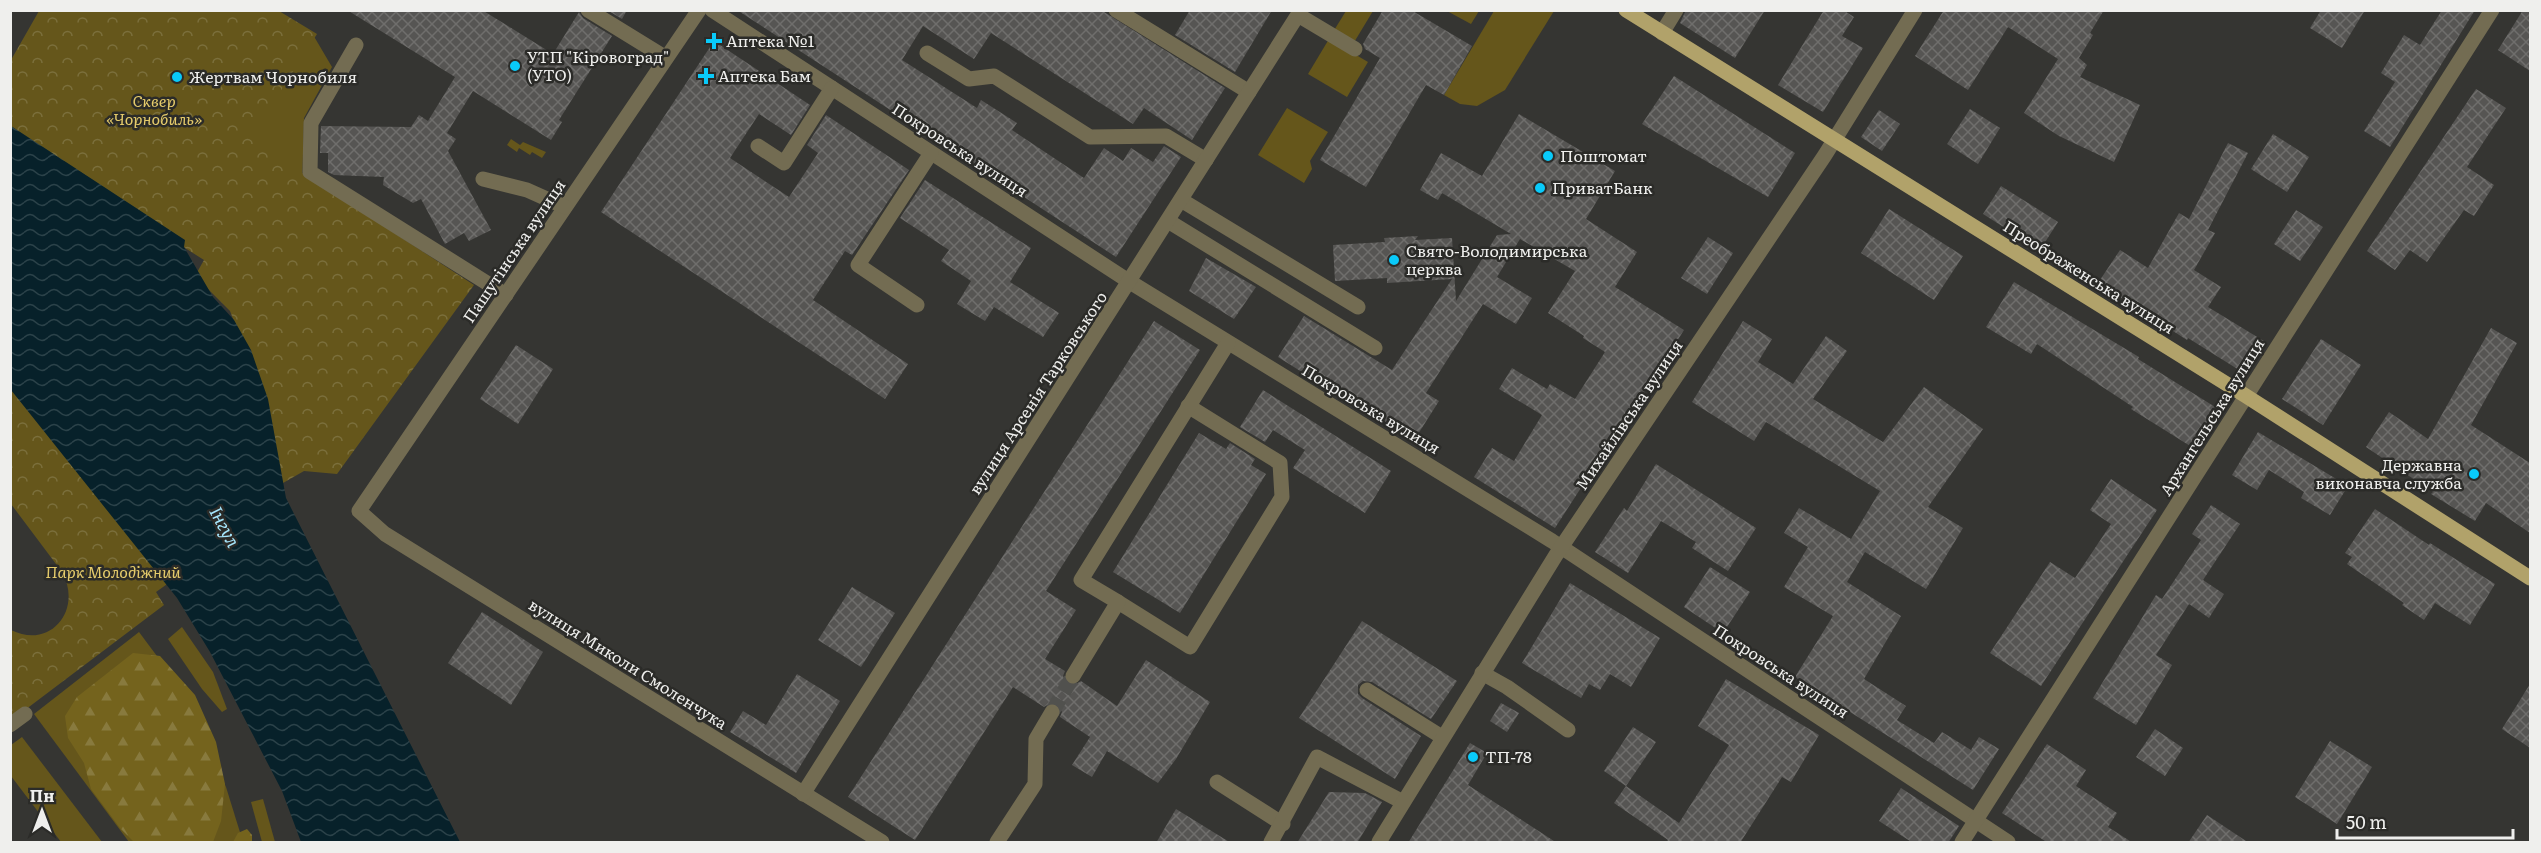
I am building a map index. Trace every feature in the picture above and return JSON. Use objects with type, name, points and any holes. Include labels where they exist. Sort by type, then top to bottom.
[{"type":"main road","name":"Преображенська вулиця","points":[[1626,10],[2246,396],[2530,578]]},
{"type":"street","points":[[588,10],[666,58]]},
{"type":"street","name":"Пашутінська вулиця","points":[[359,511],[699,10]]},
{"type":"street","name":"Покровська вулиця","points":[[712,10],[1130,282],[1562,548],[2008,843]]},
{"type":"street","points":[[1116,10],[1250,92]]},
{"type":"street","points":[[1662,33],[1676,10]]},
{"type":"street","name":"Михайлівська вулиця","points":[[1379,843],[1442,737],[1562,548],[1834,140],[1915,10]]},
{"type":"street","name":"Архангельська вулиця","points":[[1962,843],[2492,10]]},
{"type":"street","points":[[1299,13],[1355,50]]},
{"type":"street","name":"вулиця Арсенія Тарковського","points":[[803,794],[1299,13]]},
{"type":"street","points":[[356,45],[311,123],[310,172],[506,295]]},
{"type":"street","points":[[927,53],[969,79],[994,76],[1090,137],[1166,136],[1206,160]]},
{"type":"street","points":[[758,147],[783,163],[832,88]]},
{"type":"street","points":[[917,305],[858,265],[931,153]]},
{"type":"street","points":[[483,179],[526,190],[565,207]]},
{"type":"street","points":[[1181,200],[1358,308]]},
{"type":"street","points":[[1168,221],[1375,348]]},
{"type":"street","points":[[1188,406],[1280,463],[1282,496],[1190,647],[1081,580],[1188,406],[1228,343]]},
{"type":"street","name":"вулиця Миколи Смоленчука","points":[[359,511],[385,534],[882,843]]},
{"type":"street","points":[[1073,676],[1118,602]]},
{"type":"street","points":[[1482,673],[1507,687],[1568,730]]},
{"type":"street","points":[[1367,690],[1442,737]]},
{"type":"street","points":[[997,843],[1035,784],[1036,739],[1052,712]]},
{"type":"street","points":[[10,725],[25,714]]},
{"type":"street","points":[[1271,843],[1317,757],[1403,802]]},
{"type":"street","points":[[1217,782],[1283,824]]},
{"type":"green space","name":"Сквер «Чорнобиль»","points":[[39,11],[279,11],[317,34],[250,139],[474,285],[337,474],[304,471],[276,487],[255,376],[230,311],[195,276],[204,260],[11,138],[11,60]]},
{"type":"green space","points":[[1346,11],[1373,11],[1353,44],[1333,32]]},
{"type":"green space","points":[[1447,11],[1479,11],[1471,24]]},
{"type":"green space","points":[[1494,11],[1554,11],[1505,90],[1477,106],[1460,104],[1444,95]]},
{"type":"green space","points":[[312,33],[332,67],[304,118],[302,188],[214,192]]},
{"type":"green space","points":[[1329,39],[1368,62],[1347,97],[1308,74]]},
{"type":"green space","points":[[1287,108],[1328,132],[1310,161],[1312,169],[1304,183],[1258,155]]},
{"type":"green space","points":[[511,139],[520,145],[523,142],[546,152],[542,158],[532,152],[530,155],[519,148],[517,152],[507,145]]},
{"type":"green space","name":"Парк Молодіжний","points":[[11,371],[177,577],[156,592],[164,605],[13,719],[11,716],[11,630],[26,635],[39,635],[50,630],[66,612],[69,599],[62,572],[11,504]]},
{"type":"green space","points":[[182,627],[213,672],[227,709],[222,712],[202,689],[168,639]]},
{"type":"green space","points":[[139,632],[186,695],[226,787],[243,842],[129,842],[34,714]]},
{"type":"green space","points":[[133,653],[160,656],[195,695],[216,742],[225,784],[221,821],[213,842],[134,842],[120,828],[91,789],[84,763],[68,738],[65,716],[77,697]]},
{"type":"green space","points":[[22,737],[102,842],[61,842],[11,776],[11,745]]},
{"type":"green space","points":[[263,799],[275,842],[262,842],[251,802]]},
{"type":"green space","points":[[247,829],[252,835],[252,842],[233,842],[238,833]]},
{"type":"water","name":"Інгул","points":[[11,126],[185,240],[184,247],[213,297],[234,320],[251,350],[268,399],[286,498],[460,842],[301,842],[282,791],[210,652],[177,598],[11,390]]},
{"type":"building","points":[[347,10],[482,10],[553,54],[579,12],[583,18],[612,36],[559,120],[562,122],[551,140],[473,91],[447,133],[456,139],[448,151],[491,230],[469,241],[464,233],[445,244],[421,199],[413,203],[383,185],[384,177],[334,175],[328,172],[328,153],[320,153],[321,126],[411,127],[419,115],[428,121],[455,77]]},
{"type":"building","points":[[607,10],[627,10],[622,19]]},
{"type":"building","points":[[737,10],[1101,10],[1225,88],[1192,140],[1144,108],[1133,124],[991,33],[974,59],[923,26],[902,60],[977,108],[981,100],[1017,123],[1012,130],[1084,178],[1104,148],[1123,161],[1131,148],[1153,162],[1164,146],[1181,157],[1116,257]]},
{"type":"building","points":[[1190,10],[1272,10],[1235,72],[1175,35]]},
{"type":"building","points":[[1383,10],[1411,10],[1472,46],[1444,95],[1426,85],[1366,187],[1320,160],[1380,58],[1365,49],[1363,44]]},
{"type":"building","points":[[1686,10],[1765,10],[1735,58],[1680,23]]},
{"type":"building","points":[[1824,10],[1843,10],[1854,17],[1842,36],[1863,48],[1823,112],[1778,85]]},
{"type":"building","points":[[1944,10],[2104,10],[2079,58],[2087,65],[2080,77],[2140,105],[2114,162],[2059,136],[2024,113],[2058,59],[2008,27],[1968,90],[1915,56]]},
{"type":"building","points":[[2321,10],[2365,10],[2342,48],[2310,28]]},
{"type":"building","points":[[2442,10],[2475,10],[2390,147],[2364,131],[2395,82],[2381,73],[2404,35],[2420,45]]},
{"type":"building","points":[[2523,10],[2530,10],[2530,71],[2498,50]]},
{"type":"building","points":[[714,41],[810,105],[791,135],[759,114],[730,158],[789,197],[818,153],[807,145],[826,115],[909,170],[852,255],[845,251],[813,300],[908,364],[885,399],[601,212]]},
{"type":"building","points":[[1674,76],[1795,153],[1768,197],[1642,124]]},
{"type":"building","points":[[2476,89],[2506,108],[2467,167],[2494,185],[2474,216],[2464,210],[2427,262],[2410,250],[2395,270],[2367,251]]},
{"type":"building","points":[[1970,109],[2000,128],[1978,164],[1947,144]]},
{"type":"building","points":[[1879,110],[1900,124],[1882,151],[1861,137]]},
{"type":"building","points":[[1519,114],[1615,171],[1586,219],[1637,252],[1615,287],[1684,330],[1590,479],[1588,477],[1555,528],[1474,477],[1492,448],[1514,461],[1542,415],[1499,389],[1512,368],[1547,389],[1550,384],[1575,399],[1605,352],[1548,313],[1575,271],[1520,239],[1497,277],[1532,298],[1516,324],[1483,304],[1426,393],[1439,401],[1413,442],[1278,357],[1304,316],[1392,370],[1452,279],[1387,283],[1387,278],[1335,281],[1333,245],[1385,242],[1384,238],[1418,236],[1415,240],[1452,238],[1456,301],[1497,235],[1511,234],[1442,193],[1438,200],[1420,190],[1441,153],[1482,176]]},
{"type":"building","points":[[2273,134],[2309,157],[2287,192],[2251,169]]},
{"type":"building","points":[[2228,143],[2248,153],[2208,230],[2215,233],[2194,270],[2221,287],[2208,307],[2267,343],[2247,375],[2098,283],[2120,250],[2148,268],[2179,213],[2189,219]]},
{"type":"building","points":[[925,180],[1031,248],[1010,282],[1059,313],[1043,337],[994,307],[985,321],[957,304],[971,281],[941,261],[949,250],[900,218]]},
{"type":"building","points":[[2001,186],[2058,222],[2040,250],[1983,214]]},
{"type":"building","points":[[1889,209],[1963,256],[1934,300],[1861,253]]},
{"type":"building","points":[[2296,210],[2323,227],[2300,261],[2274,244]]},
{"type":"building","points":[[1708,237],[1733,253],[1707,294],[1681,278]]},
{"type":"building","points":[[1206,258],[1256,287],[1234,319],[1189,291]]},
{"type":"building","points":[[2014,282],[2139,357],[2138,359],[2220,410],[2195,449],[2131,409],[2133,407],[2037,344],[2031,354],[1986,327]]},
{"type":"building","points":[[1154,321],[1200,350],[1046,591],[1076,610],[1045,659],[1065,671],[1063,676],[1067,684],[1073,686],[1081,681],[1117,706],[1146,660],[1210,702],[1176,759],[1158,783],[1107,751],[1092,777],[1072,765],[1090,737],[1060,717],[1062,712],[1057,704],[1052,702],[1044,707],[1013,687],[915,840],[848,797]]},
{"type":"building","points":[[1743,321],[1772,339],[1758,362],[1793,384],[1826,336],[1847,351],[1813,399],[1883,442],[1924,387],[1983,429],[1928,507],[1963,528],[1926,589],[1865,552],[1847,582],[1901,616],[1864,679],[1906,706],[1897,720],[1934,743],[1942,732],[1971,750],[1979,737],[1999,749],[1973,790],[1795,677],[1833,616],[1784,587],[1808,547],[1784,533],[1799,508],[1851,539],[1880,491],[1766,422],[1754,441],[1692,402]]},
{"type":"building","points":[[2491,328],[2517,343],[2471,425],[2530,463],[2530,533],[2486,503],[2475,521],[2431,494],[2433,492],[2366,447],[2389,412],[2428,439]]},
{"type":"building","points":[[2321,339],[2361,365],[2323,425],[2282,399]]},
{"type":"building","points":[[516,345],[553,369],[518,424],[480,399]]},
{"type":"building","points":[[1263,390],[1391,471],[1365,513],[1293,468],[1305,450],[1273,430],[1265,442],[1240,427]]},
{"type":"building","points":[[2258,432],[2348,486],[2330,515],[2301,498],[2304,492],[2269,470],[2257,490],[2232,475]]},
{"type":"building","points":[[1199,433],[1226,449],[1230,443],[1255,459],[1251,465],[1266,474],[1180,613],[1113,572]]},
{"type":"building","points":[[1656,464],[1756,528],[1728,571],[1692,548],[1696,542],[1661,521],[1628,573],[1595,552],[1624,508],[1627,511]]},
{"type":"building","points":[[2111,479],[2157,510],[2041,686],[1990,653],[2050,562],[2075,578],[2111,524],[2090,510]]},
{"type":"building","points":[[2211,505],[2240,524],[2203,580],[2224,594],[2209,618],[2189,604],[2156,655],[2172,665],[2136,725],[2093,698],[2156,595],[2162,599],[2201,540],[2192,534]]},
{"type":"building","points":[[2375,509],[2429,545],[2430,543],[2495,584],[2470,625],[2435,603],[2424,620],[2402,605],[2404,603],[2347,564],[2352,557],[2345,553]]},
{"type":"building","points":[[1710,567],[1750,592],[1723,633],[1684,607]]},
{"type":"building","points":[[1570,583],[1660,638],[1631,687],[1610,674],[1600,690],[1589,684],[1581,698],[1522,663]]},
{"type":"building","points":[[852,587],[895,613],[861,667],[818,640]]},
{"type":"building","points":[[482,612],[543,652],[511,705],[448,663]]},
{"type":"building","points":[[1362,621],[1457,681],[1431,719],[1372,682],[1363,681],[1358,685],[1358,694],[1362,698],[1421,736],[1395,779],[1299,718]]},
{"type":"building","points":[[797,674],[840,701],[796,773],[730,732],[743,711],[766,725]]},
{"type":"building","points":[[1726,679],[1819,735],[1791,782],[1782,777],[1740,843],[1666,843],[1668,840],[1614,803],[1626,786],[1679,823],[1729,745],[1698,726]]},
{"type":"building","points":[[2530,684],[2530,748],[2502,729]]},
{"type":"building","points":[[1501,703],[1519,713],[1507,732],[1490,721]]},
{"type":"building","points":[[1633,727],[1656,742],[1626,786],[1604,771]]},
{"type":"building","points":[[2155,729],[2183,748],[2165,776],[2136,757]]},
{"type":"building","points":[[2330,741],[2372,767],[2337,824],[2295,797]]},
{"type":"building","points":[[1470,743],[1487,753],[1468,785],[1557,843],[1408,843]]},
{"type":"building","points":[[2047,744],[2086,770],[2076,786],[2117,813],[2108,827],[2133,843],[2048,843],[2002,813]]},
{"type":"building","points":[[1901,788],[1959,826],[1948,843],[1913,843],[1879,821]]},
{"type":"building","points":[[1329,792],[1365,793],[1382,802],[1357,843],[1297,843]]},
{"type":"building","points":[[1176,809],[1231,843],[1156,843]]},
{"type":"building","points":[[2207,815],[2249,843],[2188,843]]},
{"type":"tunnel","points":[[1052,712],[1073,676]]},
{"type":"place","name":"Аптека №1","points":[[714,41]]},
{"type":"place","name":"УТП \"Кіровоград\" (УТО)","points":[[515,66]]},
{"type":"place","name":"Аптека Бам","points":[[706,76]]},
{"type":"place","name":"Жертвам Чорнобиля","points":[[177,77]]},
{"type":"place","name":"Поштомат","points":[[1548,156]]},
{"type":"place","name":"ПриватБанк","points":[[1540,188]]},
{"type":"place","name":"Свято-Володимирська церква","points":[[1394,260]]},
{"type":"place","name":"Державна виконавча служба","points":[[2474,474]]},
{"type":"place","name":"ТП-78","points":[[1473,757]]}]
